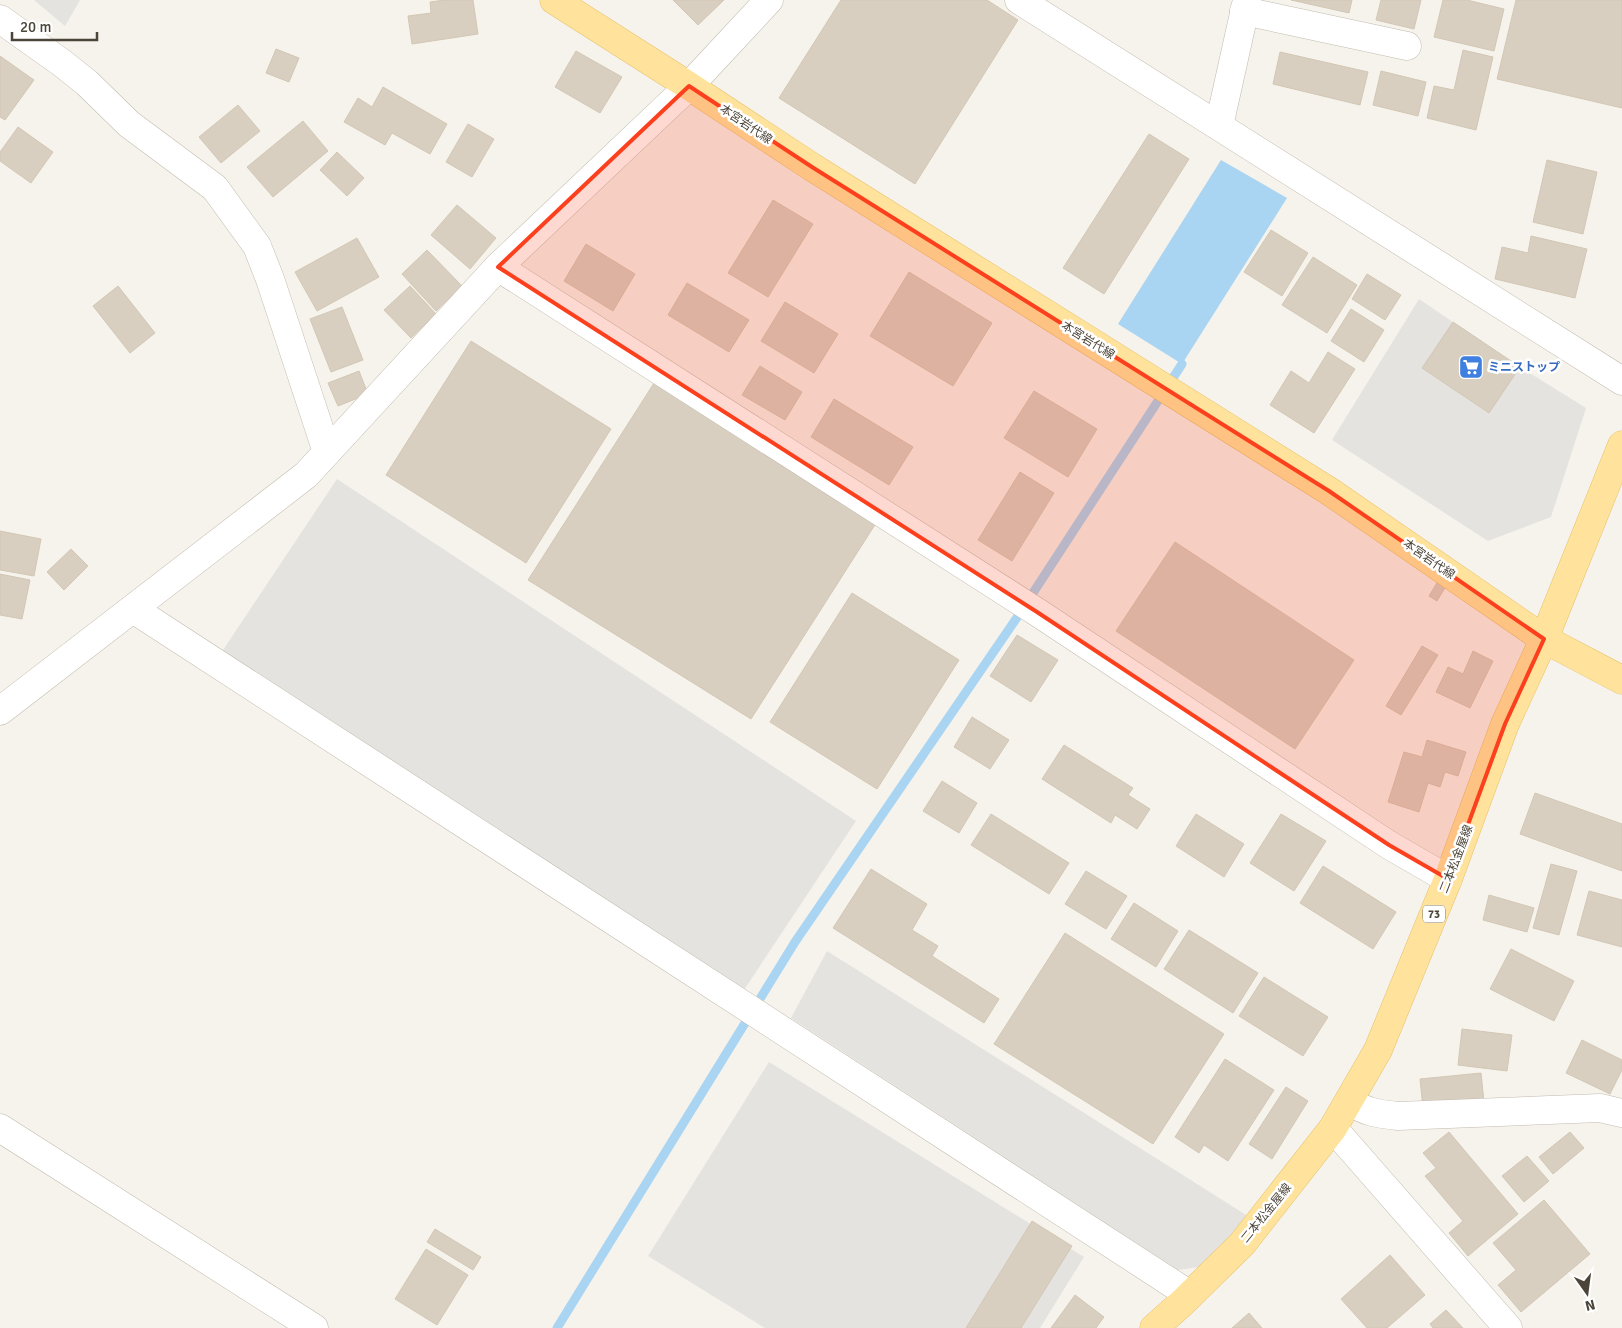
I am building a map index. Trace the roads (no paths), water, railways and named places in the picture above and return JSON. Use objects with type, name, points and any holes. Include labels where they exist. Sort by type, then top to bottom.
[{"type":"main road","name":"本宮岩代線","points":[[554,0],[689,86],[812,168],[1329,491],[1544,639],[1622,680]]},
{"type":"main road","name":"二本松金屋線","points":[[1154,1328],[1242,1244],[1333,1128],[1378,1050],[1448,879],[1505,724],[1544,639],[1622,445]]},
{"type":"street","points":[[0,711],[306,475],[498,267],[689,86],[769,0]]},
{"type":"street","points":[[1019,0],[1622,381]]},
{"type":"street","points":[[1219,126],[1246,5],[1407,46]]},
{"type":"street","points":[[0,19],[62,63],[87,83],[129,124],[215,188],[257,246],[270,279],[327,452]]},
{"type":"street","points":[[498,267],[1037,612],[1389,845],[1448,879]]},
{"type":"street","points":[[133,609],[1190,1295]]},
{"type":"street","points":[[1349,1101],[1357,1107],[1376,1114],[1398,1116],[1600,1108],[1622,1113]]},
{"type":"street","points":[[0,1128],[314,1328]]},
{"type":"street","points":[[1333,1128],[1508,1328]]},
{"type":"water","points":[[1221,160],[1287,198],[1182,364],[1118,324]]},
{"type":"waterway","points":[[557,1328],[795,942],[1018,616],[1182,364]]},
{"type":"place","name":"ミニストップ","points":[[1471,367]]}]
